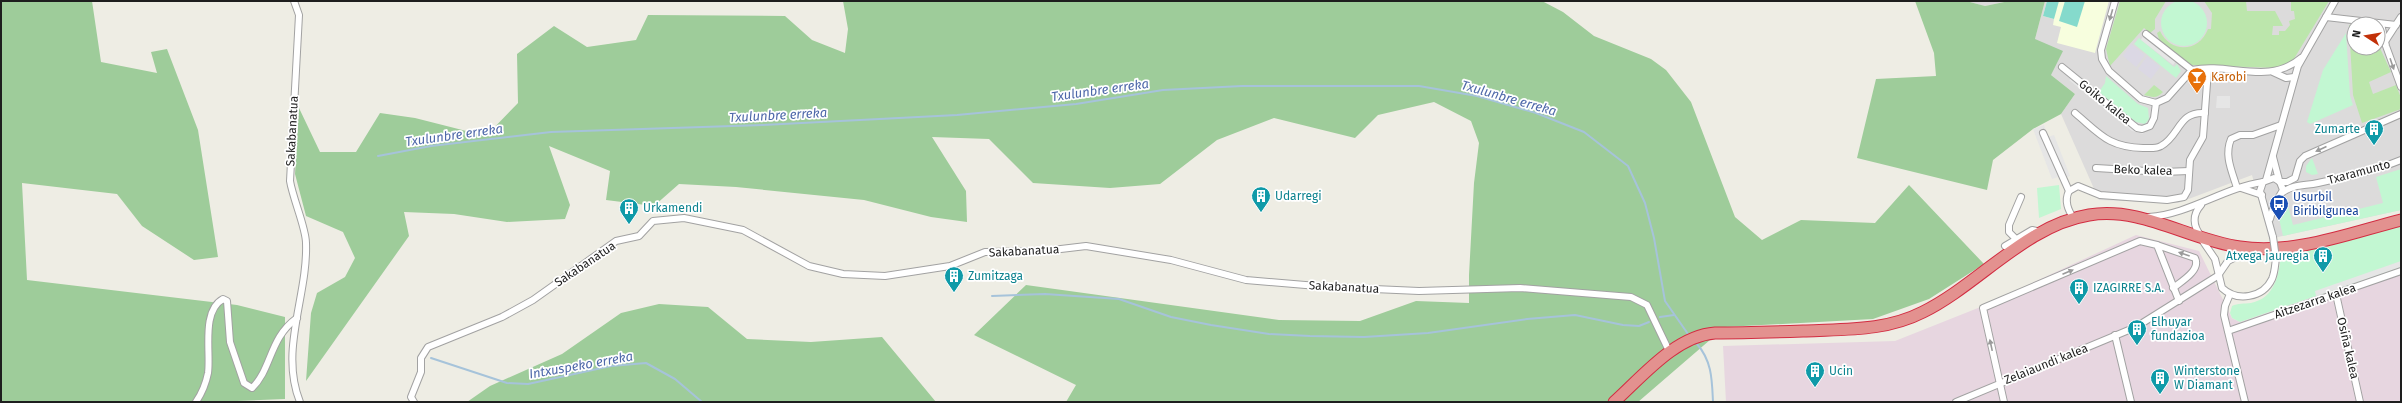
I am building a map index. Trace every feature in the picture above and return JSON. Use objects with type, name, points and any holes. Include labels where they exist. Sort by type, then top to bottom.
[{"type":"highway","points":[[1614,402],[1670,353],[1690,339],[1708,334],[1869,329],[1902,321],[1943,301],[2043,232],[2074,219],[2101,214],[2135,217],[2202,238],[2253,249],[2293,247],[2401,220]]},
{"type":"street","name":"Sakabanatua","points":[[294,1],[299,15],[290,181],[293,199],[306,241],[306,267],[292,347],[295,390],[300,402]]},
{"type":"street","points":[[2115,1],[2102,50],[2106,68],[2141,99],[2156,103],[2167,98],[2192,70]]},
{"type":"street","points":[[2202,204],[2196,213],[2194,223],[2213,254],[2222,288],[2230,294],[2249,296],[2264,289],[2272,280],[2276,258],[2274,237],[2261,187],[2265,181],[2294,77],[2301,58],[2335,1]]},
{"type":"street","points":[[2326,17],[2346,20]]},
{"type":"street","points":[[2386,40],[2401,19]]},
{"type":"street","points":[[2386,24],[2396,25]]},
{"type":"street","points":[[2146,34],[2192,70],[2273,72],[2284,69],[2301,58]]},
{"type":"street","points":[[2386,46],[2401,87]]},
{"type":"street","name":"Goiko kalea","points":[[2062,67],[2137,128],[2145,128],[2152,123],[2156,103]]},
{"type":"street","points":[[2284,69],[2291,71],[2294,77]]},
{"type":"street","points":[[2069,191],[2082,187],[2100,195],[2176,200],[2181,198],[2187,192],[2192,156],[2203,137],[2208,70]]},
{"type":"street","points":[[2273,72],[2281,76],[2294,77]]},
{"type":"street","points":[[2281,76],[2290,91]]},
{"type":"street","points":[[2075,114],[2111,143],[2119,146],[2156,148],[2167,142],[2188,116],[2198,113],[2205,113]]},
{"type":"street","points":[[2293,180],[2298,173],[2300,161],[2305,156],[2401,114]]},
{"type":"street","points":[[2237,188],[2228,160],[2228,147],[2231,139],[2240,135],[2253,135],[2280,125]]},
{"type":"street","points":[[2043,132],[2069,191],[2066,202],[2074,219]]},
{"type":"street","points":[[2270,219],[2283,192],[2273,154]]},
{"type":"street","name":"Txaramunto","points":[[2283,192],[2297,186],[2316,184],[2378,169],[2401,160]]},
{"type":"street","name":"Beko kalea","points":[[2096,168],[2163,172],[2189,170]]},
{"type":"street","points":[[2135,217],[2163,216],[2180,212],[2237,188],[2271,178],[2279,181]]},
{"type":"street","name":"Txaramunto","points":[[2279,181],[2293,180],[2316,184]]},
{"type":"street","points":[[2237,188],[2250,190],[2270,201],[2278,200]]},
{"type":"street","points":[[2016,239],[2009,232],[2009,225],[2021,197]]},
{"type":"street","name":"Sakabanatua","points":[[414,402],[411,397],[421,372],[421,358],[428,347],[508,313],[533,300],[616,241],[638,236],[653,221],[684,218],[717,223],[743,230],[809,266],[843,274],[885,276],[950,266],[985,252],[1044,251],[1086,246],[1171,260],[1246,280],[1419,291],[1520,288],[1631,297],[1647,305],[1670,353]]},
{"type":"street","points":[[2005,246],[2032,230],[2043,232]]},
{"type":"street","name":"Zelaiaundi kalea","points":[[2174,288],[2195,269],[2197,262],[2195,258],[2140,241],[1983,308],[2000,383],[2136,326],[2218,275],[2228,261],[2253,249]]},
{"type":"street","points":[[2157,245],[2178,301]]},
{"type":"street","name":"Aitzezarra kalea","points":[[2228,331],[2401,271]]},
{"type":"street","points":[[2230,294],[2224,311],[2245,402]]},
{"type":"street","name":"Osiña kalea","points":[[2336,294],[2360,402]]},
{"type":"street","points":[[196,402],[206,381],[208,372],[207,335],[213,311],[219,301],[223,299],[227,301],[230,342],[244,383],[252,388],[261,376],[278,338],[284,329],[297,318]]},
{"type":"street","points":[[2115,335],[2131,402]]},
{"type":"street","points":[[1956,402],[2000,383],[2004,402]]},
{"type":"shaded area","points":[[2189,0],[2201,6],[2206,14],[2206,32],[2201,40],[2193,45],[2179,46],[2167,40],[2162,32],[2161,18],[2167,6],[2175,1]]},
{"type":"shaded area","points":[[1966,1],[2009,1],[1985,6]]},
{"type":"shaded area","points":[[2045,1],[2401,1],[2401,210],[2269,239],[2252,175],[2178,203],[2099,200],[2061,114],[2075,94],[2051,75],[2035,39]]},
{"type":"shaded area","points":[[2047,1],[2109,1],[2095,53],[2057,43],[2061,27],[2053,25],[2054,19],[2043,16]]},
{"type":"shaded area","points":[[2047,1],[2059,1],[2054,19],[2043,16]]},
{"type":"shaded area","points":[[2065,1],[2085,1],[2077,27],[2059,21]]},
{"type":"shaded area","points":[[2346,33],[2346,56],[2347,56],[2350,96],[2353,105],[2310,124],[2307,122],[2323,70]]},
{"type":"shaded area","points":[[2143,36],[2176,61],[2173,65],[2141,40]]},
{"type":"shaded area","points":[[2139,38],[2174,67],[2177,64],[2181,71],[2176,78],[2134,44]]},
{"type":"shaded area","points":[[2131,44],[2145,55],[2136,67],[2123,56]]},
{"type":"shaded area","points":[[2147,56],[2160,67],[2151,79],[2138,69]]},
{"type":"shaded area","points":[[2106,76],[2138,104],[2148,108],[2149,119],[2145,124],[2136,122],[2098,93],[2105,83]]},
{"type":"shaded area","points":[[2074,78],[2145,131],[2143,134],[2132,131],[2069,80]]},
{"type":"shaded area","points":[[2217,96],[2230,96],[2230,108],[2216,108]]},
{"type":"shaded area","points":[[2044,125],[2048,137],[2054,135],[2070,176],[2059,180],[2058,177],[2052,179],[2033,129]]},
{"type":"shaded area","points":[[2312,158],[2318,174],[2312,175],[2306,172],[2306,166]]},
{"type":"shaded area","points":[[2401,169],[2401,210],[2283,236],[2278,214],[2281,205],[2287,202],[2293,225],[2383,203],[2376,177]]},
{"type":"shaded area","points":[[2059,185],[2061,209],[2039,218],[2037,188]]},
{"type":"shaded area","points":[[2401,224],[2401,267],[2240,322],[2232,318],[2230,313],[2232,306],[2259,300],[2271,291],[2279,270],[2281,254]]},
{"type":"shaded area","points":[[2136,235],[2199,251],[2232,318],[2240,322],[2401,267],[2401,402],[1726,402],[1723,346],[1895,341],[1978,308]]},
{"type":"shaded area","points":[[2401,261],[2401,267],[2316,296],[2315,291]]},
{"type":"green space","points":[[1,1],[92,1],[101,62],[157,73],[151,52],[167,49],[198,130],[218,257],[194,260],[142,226],[117,194],[22,183],[27,280],[237,305],[285,317],[285,399],[211,402],[1,402]]},
{"type":"green space","points":[[843,1],[1542,1],[1563,12],[1594,36],[1651,59],[1666,70],[1691,102],[1735,217],[1762,240],[1801,220],[1875,223],[1909,185],[1984,264],[1929,299],[1873,319],[1725,327],[1638,402],[1066,402],[1076,385],[974,335],[1026,285],[1279,320],[1360,321],[1416,301],[1469,303],[1474,183],[1479,143],[1471,121],[1434,102],[1378,115],[1355,138],[1274,118],[1217,140],[1160,184],[1110,188],[1033,183],[989,139],[932,137],[966,191],[967,222],[931,217],[864,200],[736,187],[679,184],[654,206],[606,200],[610,171],[549,146],[570,205],[565,219],[507,222],[454,214],[404,212],[409,236],[306,381],[311,313],[317,293],[345,277],[355,258],[343,232],[306,216],[295,174],[299,108],[320,152],[356,152],[380,113],[415,118],[486,136],[518,103],[517,54],[554,26],[587,47],[636,40],[648,15],[785,16],[812,40],[845,53],[848,29]]},
{"type":"green space","points":[[1915,1],[1966,1],[1985,6],[2009,1],[2045,1],[2035,39],[2063,51],[2051,75],[2075,94],[2061,114],[2033,129],[1993,160],[1987,190],[1857,158],[1876,79],[1936,76],[1934,53]]},
{"type":"green space","points":[[2120,1],[2166,1],[2155,19],[2155,29],[2150,33],[2144,28],[2110,66],[2106,49]]},
{"type":"green space","points":[[2204,1],[2246,1],[2247,11],[2275,11],[2283,26],[2273,26],[2272,35],[2279,35],[2279,31],[2285,31],[2290,25],[2289,21],[2295,19],[2294,11],[2291,11],[2291,1],[2329,1],[2292,62],[2277,68],[2190,65],[2160,42],[2157,33],[2160,31],[2170,43],[2177,46],[2191,46],[2198,43],[2204,37],[2208,29],[2211,29],[2212,13]]},
{"type":"green space","points":[[2351,56],[2384,56],[2391,72],[2369,82],[2373,94],[2396,85],[2401,98],[2401,109],[2362,123],[2353,95]]},
{"type":"green space","points":[[2154,85],[2163,92],[2156,97],[2144,95]]},
{"type":"green space","points":[[659,304],[708,307],[747,339],[811,342],[882,337],[936,402],[467,402],[490,386],[562,354],[621,313]]},
{"type":"waterway","name":"Txulunbre erreka","points":[[378,156],[431,146],[551,132],[763,125],[957,115],[1076,104],[1163,90],[1242,86],[1419,86],[1477,96],[1536,113],[1584,132],[1628,166],[1645,203],[1654,238],[1665,301],[1688,334]]},
{"type":"waterway","points":[[992,296],[1045,294],[1119,299],[1171,317],[1211,325],[1269,334],[1310,336],[1364,337],[1428,333],[1527,319],[1575,315],[1623,325],[1639,326],[1649,322]]},
{"type":"waterway","points":[[1660,317],[1674,315]]},
{"type":"waterway","name":"Txulunbre erreka","points":[[1697,344],[1706,357],[1710,371],[1713,402]]},
{"type":"waterway","name":"Intxuspeko erreka","points":[[431,358],[507,383],[528,384],[611,366],[646,363],[675,379],[702,402]]},
{"type":"place","name":"Karobi","points":[[2197,94]]},
{"type":"place","name":"Zumarte","points":[[2374,146]]},
{"type":"place","name":"Udarregi","points":[[1261,213]]},
{"type":"place","name":"Usurbil Biribilgunea","points":[[2279,221]]},
{"type":"place","name":"Urkamendi","points":[[629,225]]},
{"type":"place","name":"Atxega jauregia","points":[[2323,273]]},
{"type":"place","name":"Zumitzaga","points":[[954,293]]},
{"type":"place","name":"IZAGIRRE S.A.","points":[[2079,305]]},
{"type":"place","name":"Elhuyar fundazioa","points":[[2137,346]]},
{"type":"place","name":"Ucin","points":[[1815,388]]},
{"type":"place","name":"Winterstone W Diamant","points":[[2160,395]]}]
